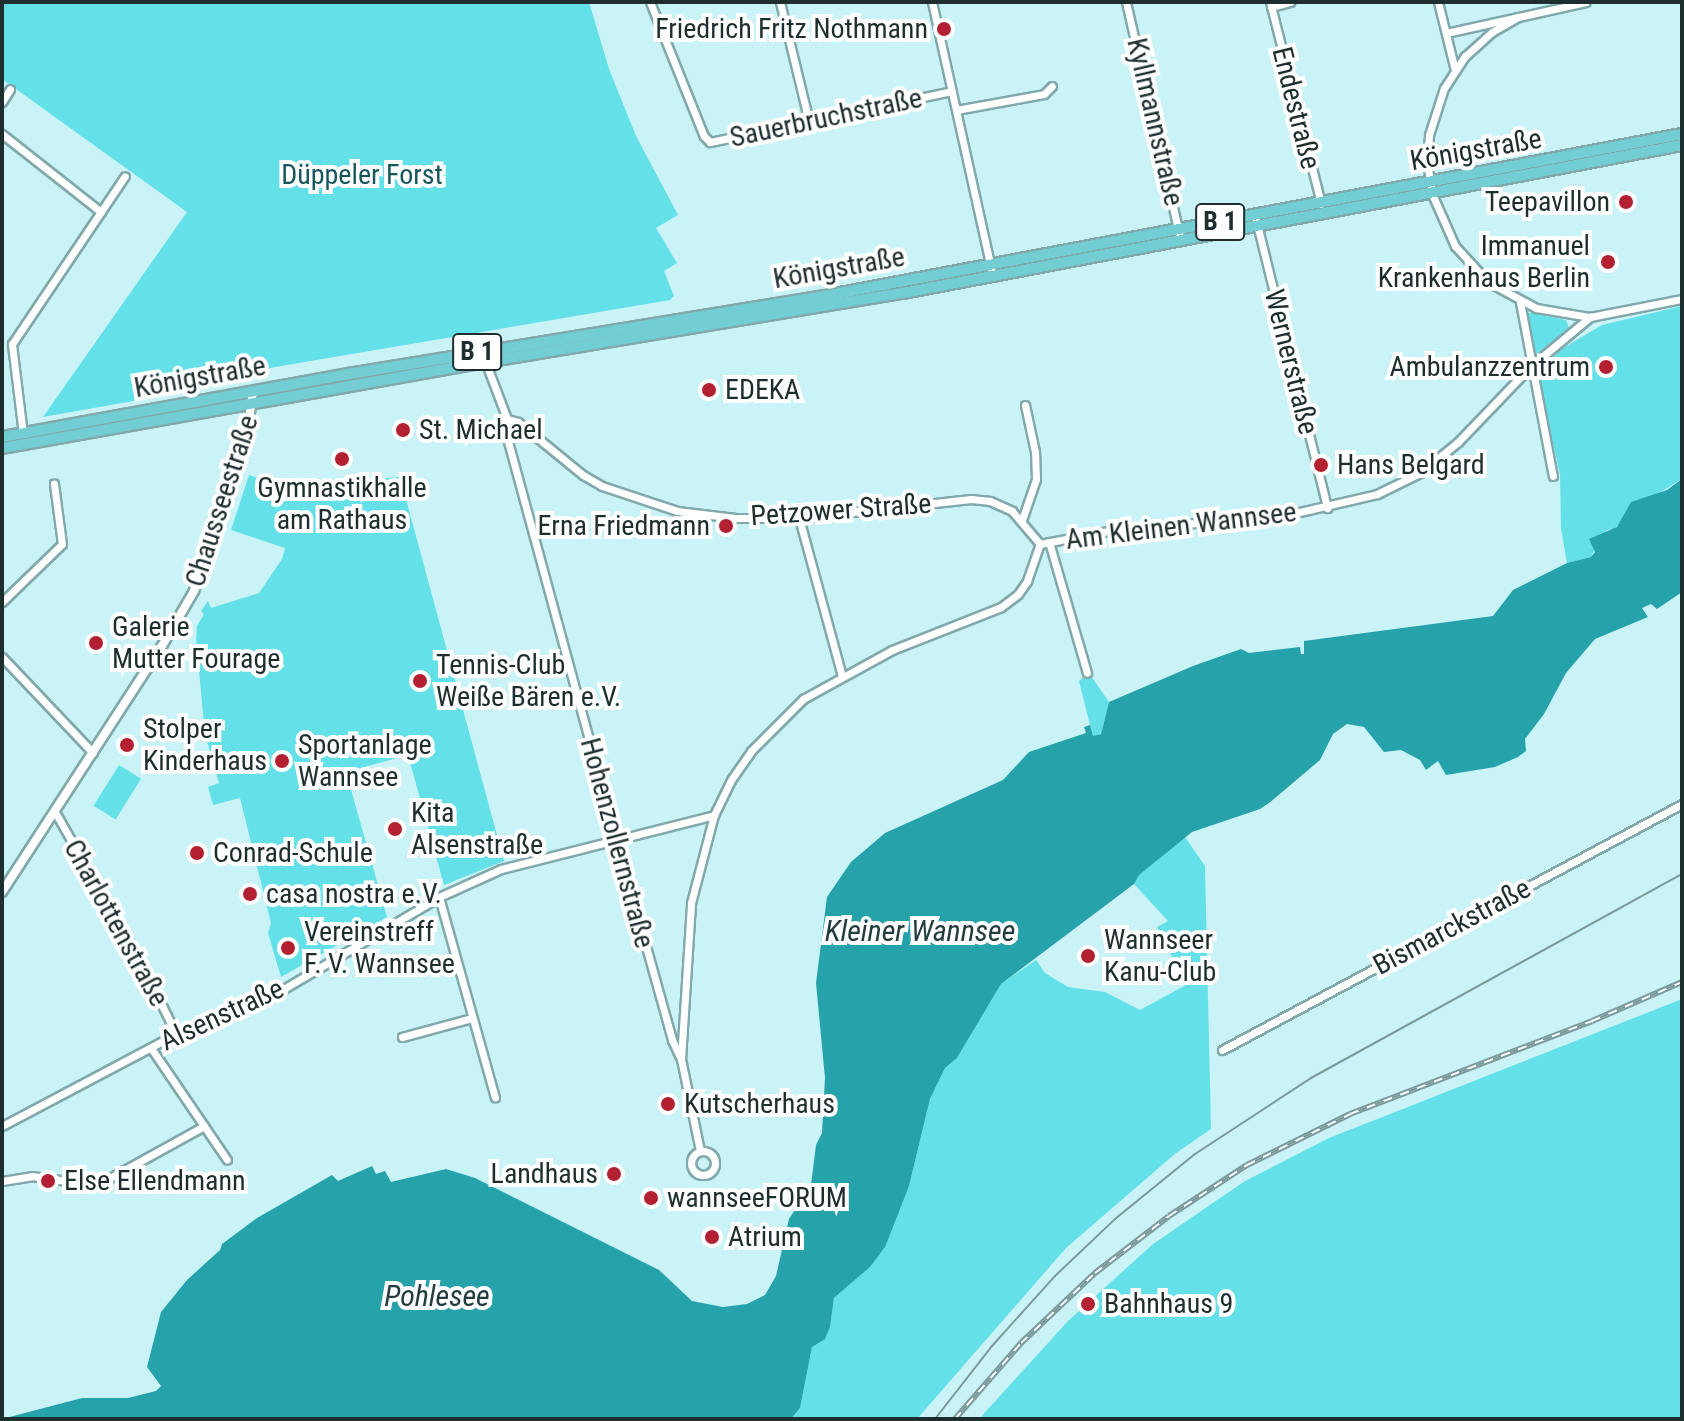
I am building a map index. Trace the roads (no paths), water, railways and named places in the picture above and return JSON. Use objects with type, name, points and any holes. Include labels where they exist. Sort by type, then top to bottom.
[{"type":"main road","name":"Königstraße","points":[[1430,189],[1682,134]]},
{"type":"main road","name":"Königstraße","points":[[2,448],[24,439],[253,391],[484,356],[992,271],[1682,145]]},
{"type":"main road","name":"Königstraße","points":[[2,437],[24,439],[254,403],[484,356]]},
{"type":"street","name":"Sauerbruchstraße","points":[[650,2],[706,140],[716,142],[952,91]]},
{"type":"street","points":[[780,2],[809,122]]},
{"type":"street","points":[[932,2],[992,271]]},
{"type":"street","name":"Kyllmannstraße","points":[[1126,2],[1180,236]]},
{"type":"street","points":[[1270,4],[1290,2]]},
{"type":"street","points":[[1438,2],[1455,70]]},
{"type":"street","points":[[1446,33],[1586,2]]},
{"type":"street","name":"Endestraße","points":[[1270,4],[1322,209]]},
{"type":"street","points":[[1518,17],[1485,38],[1455,70],[1436,107],[1429,135],[1430,189],[1441,221],[1463,258],[1488,282],[1520,302],[1564,315],[1590,317]]},
{"type":"street","points":[[956,110],[1044,94],[1052,86]]},
{"type":"street","points":[[2,102],[10,89]]},
{"type":"street","points":[[2,134],[101,212]]},
{"type":"street","points":[[24,439],[12,344],[125,176]]},
{"type":"street","name":"Wernerstraße","points":[[1256,221],[1327,508]]},
{"type":"street","name":"Am Kleinen Wannsee","points":[[681,1059],[691,903],[714,815],[731,780],[776,723],[803,699],[892,650],[1001,607],[1018,594],[1027,581],[1040,544],[1116,530],[1212,524],[1327,508],[1377,494],[1420,473],[1458,442],[1531,366],[1590,317],[1682,299]]},
{"type":"street","points":[[1520,302],[1553,476]]},
{"type":"street","name":"Hohenzollernstraße","points":[[484,356],[507,419],[506,434],[616,839],[672,1040],[681,1059],[700,1151]]},
{"type":"street","name":"Chausseestraße","points":[[2,892],[194,591],[254,403],[253,391]]},
{"type":"street","points":[[1022,520],[1036,479],[1035,452],[1025,405]]},
{"type":"street","name":"Petzower Straße","points":[[507,419],[518,422],[583,475],[623,495],[706,515],[799,518],[971,499],[1002,505],[1022,520],[1040,544]]},
{"type":"street","points":[[2,602],[62,544],[54,484]]},
{"type":"street","points":[[799,518],[842,676]]},
{"type":"street","points":[[1049,542],[1087,673]]},
{"type":"street","points":[[2,657],[93,753]]},
{"type":"street","name":"Bismarckstraße","points":[[1222,1050],[1682,804]]},
{"type":"street","name":"Charlottenstraße","points":[[55,812],[139,959],[176,1034]]},
{"type":"street","name":"Alsenstraße","points":[[2,1126],[176,1034],[270,997],[439,897],[507,867],[714,815]]},
{"type":"street","points":[[439,897],[495,1097]]},
{"type":"street","points":[[402,1037],[472,1018]]},
{"type":"street","points":[[151,1048],[227,1160]]},
{"type":"street","points":[[2,1181],[32,1176],[80,1183],[108,1179],[204,1126]]},
{"type":"water","points":[[1682,479],[1682,592],[1657,609],[1651,604],[1642,608],[1648,617],[1595,639],[1566,673],[1544,714],[1525,739],[1526,751],[1518,757],[1495,767],[1446,775],[1438,761],[1426,770],[1420,760],[1401,750],[1384,752],[1364,727],[1347,724],[1333,734],[1320,760],[1269,803],[1260,809],[1192,832],[1139,875],[1134,884],[1001,984],[957,1058],[945,1068],[930,1099],[909,1186],[885,1247],[870,1267],[834,1298],[830,1327],[825,1339],[812,1347],[800,1408],[791,1419],[2,1419],[82,1398],[128,1398],[156,1391],[161,1386],[147,1367],[161,1312],[187,1280],[220,1250],[222,1244],[257,1218],[332,1175],[338,1181],[372,1166],[376,1174],[385,1171],[391,1182],[446,1169],[475,1178],[659,1270],[692,1301],[723,1307],[747,1304],[765,1295],[776,1276],[789,1219],[811,1185],[816,1145],[822,1133],[825,1078],[816,983],[827,897],[851,862],[885,833],[1003,780],[1029,752],[1086,733],[1084,727],[1090,725],[1093,736],[1101,734],[1109,702],[1193,666],[1241,649],[1249,653],[1300,647],[1301,654],[1304,654],[1304,641],[1493,616],[1513,590],[1567,563],[1591,557],[1595,552],[1589,539],[1617,527],[1631,502],[1667,490]]},
{"type":"tram line","points":[[935,1419],[992,1346],[1055,1276],[1115,1219],[1195,1154],[1311,1078],[1682,874]]},
{"type":"railway","points":[[955,1419],[1021,1343],[1095,1273],[1169,1216],[1247,1165],[1350,1114],[1592,1021],[1682,982]]},
{"type":"place","name":"Friedrich Fritz Nothmann","points":[[944,29]]},
{"type":"place","name":"Teepavillon","points":[[1626,202]]},
{"type":"place","name":"Immanuel Krankenhaus Berlin","points":[[1608,262]]},
{"type":"place","name":"Ambulanzzentrum","points":[[1606,367]]},
{"type":"place","name":"EDEKA","points":[[709,390]]},
{"type":"place","name":"St. Michael","points":[[403,430]]},
{"type":"place","name":"Gymnastikhalle am Rathaus","points":[[342,459]]},
{"type":"place","name":"Hans Belgard","points":[[1321,465]]},
{"type":"place","name":"Erna Friedmann","points":[[726,526]]},
{"type":"place","name":"Galerie Mutter Fourage","points":[[96,643]]},
{"type":"place","name":"Tennis-Club Weiße Bären e.V.","points":[[420,681]]},
{"type":"place","name":"Stolper Kinderhaus","points":[[127,745]]},
{"type":"place","name":"Sportanlage Wannsee","points":[[282,761]]},
{"type":"place","name":"Kita Alsenstraße","points":[[395,829]]},
{"type":"place","name":"Conrad-Schule","points":[[197,853]]},
{"type":"place","name":"casa nostra e.V.","points":[[250,894]]},
{"type":"place","name":"Vereinstreff F. V. Wannsee","points":[[288,948]]},
{"type":"place","name":"Wannseer Kanu-Club","points":[[1088,956]]},
{"type":"place","name":"Kutscherhaus","points":[[668,1104]]},
{"type":"place","name":"Landhaus","points":[[614,1174]]},
{"type":"place","name":"Else Ellendmann","points":[[48,1181]]},
{"type":"place","name":"wannseeFORUM","points":[[651,1198]]},
{"type":"place","name":"Atrium","points":[[712,1237]]},
{"type":"place","name":"Bahnhaus 9","points":[[1088,1304]]},
{"type":"park label","name":"Düppeler Forst","points":[[362,175]]},
{"type":"water label","name":"Kleiner Wannsee","points":[[920,931]]},
{"type":"water label","name":"Pohlesee","points":[[437,1296]]}]
